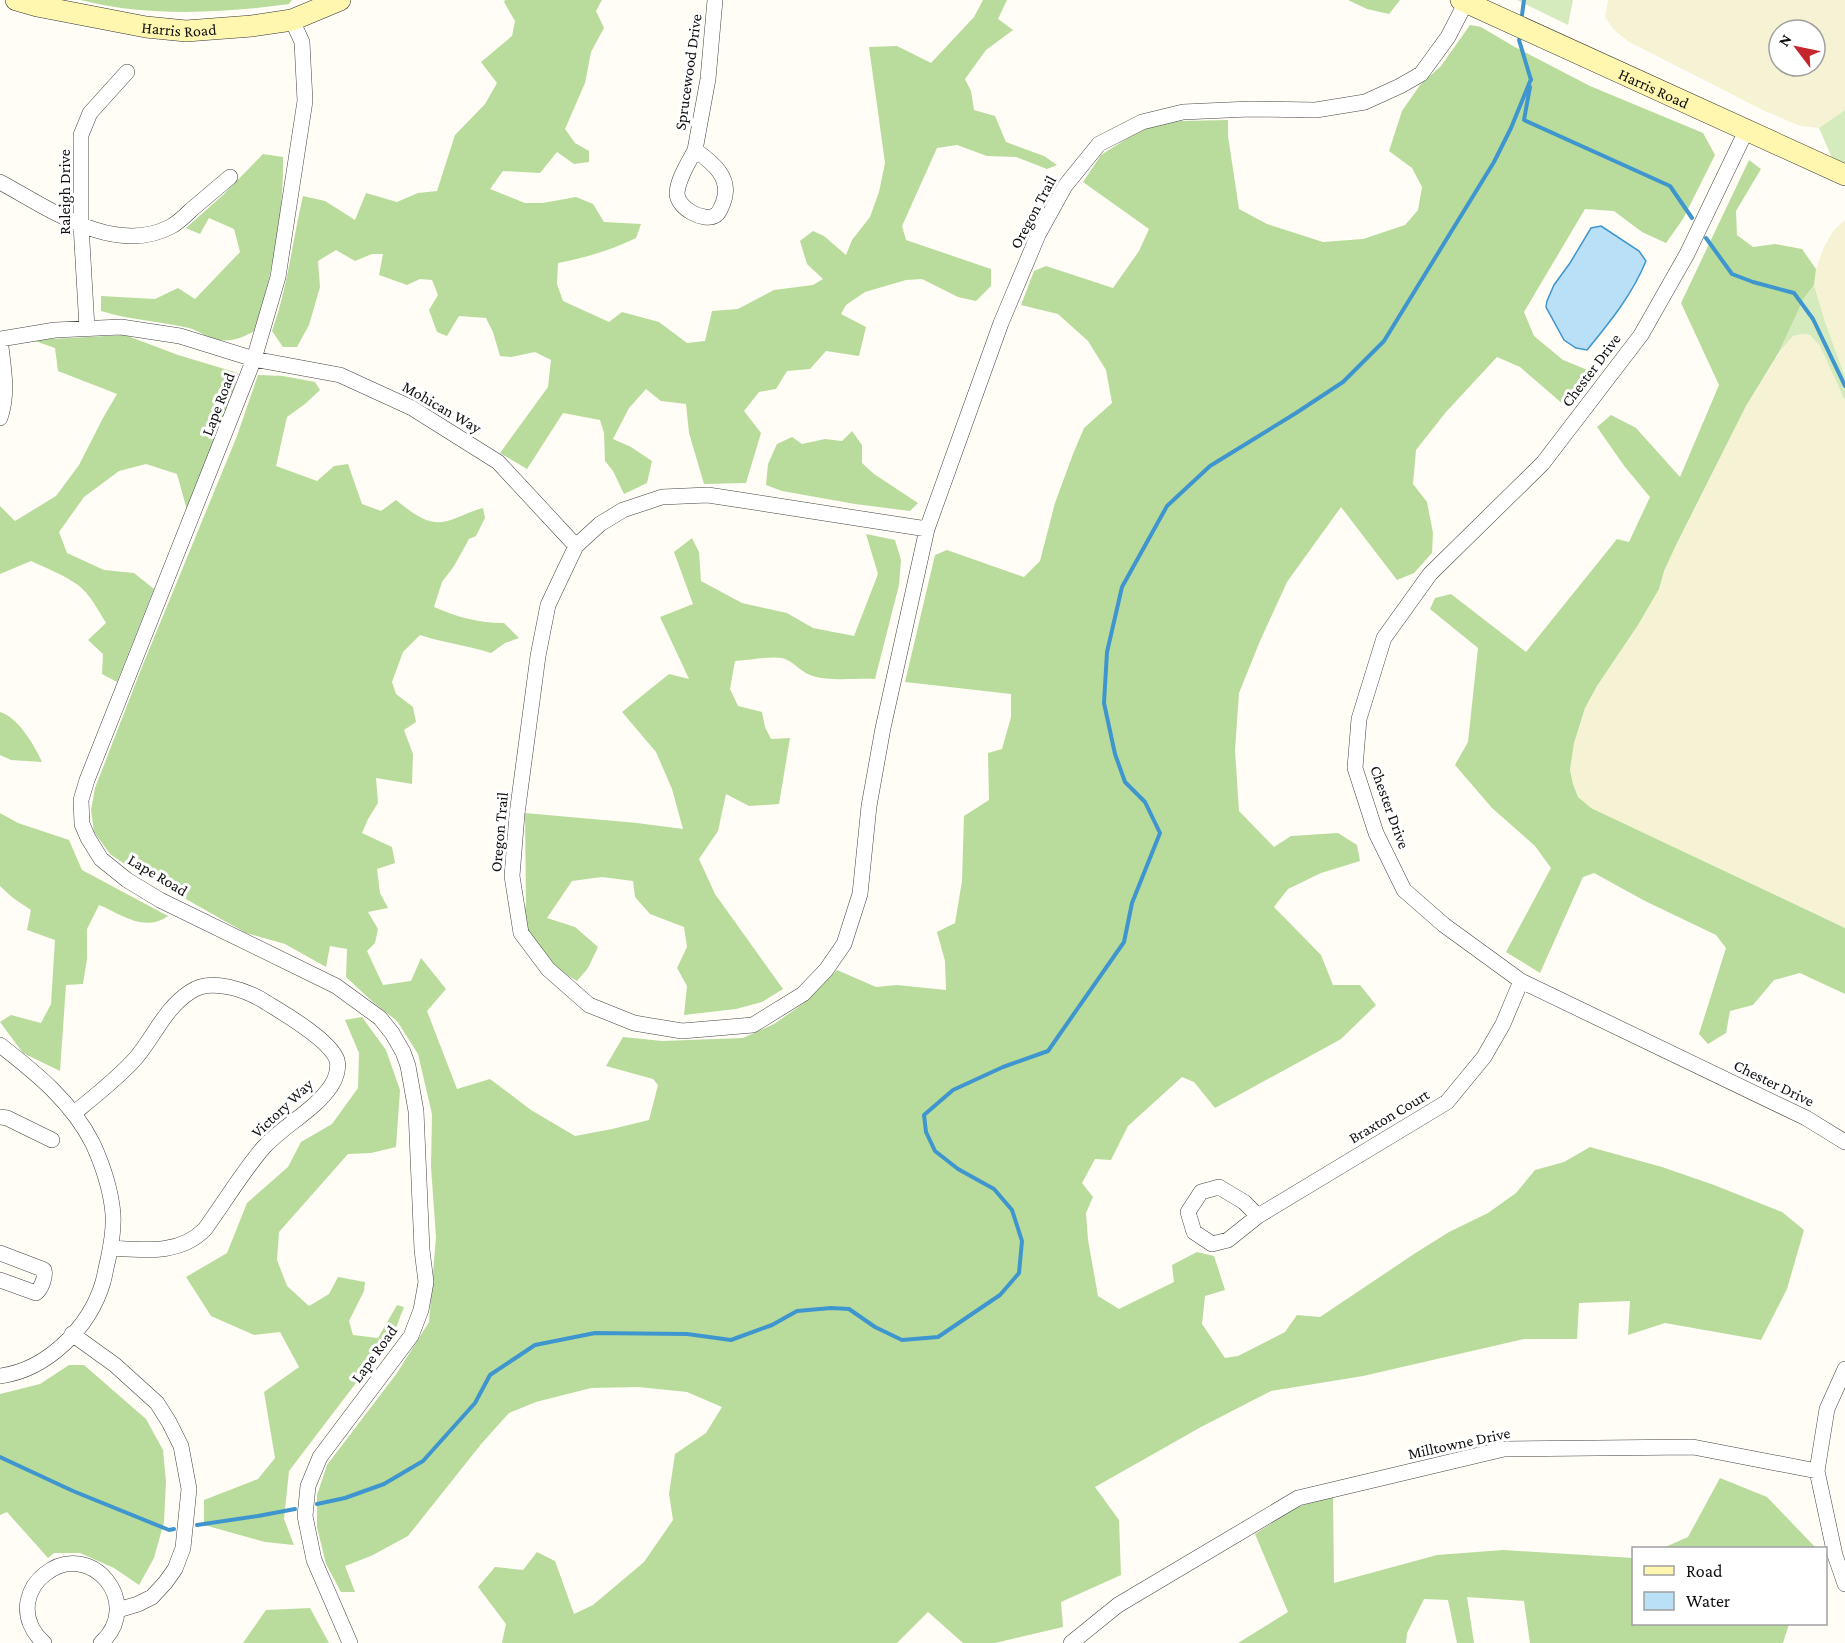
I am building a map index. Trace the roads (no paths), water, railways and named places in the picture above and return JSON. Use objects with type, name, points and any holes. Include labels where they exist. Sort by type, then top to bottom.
[{"type":"street","name":"Harris Road","points":[[16,0],[146,27],[186,31],[252,26],[292,20],[340,0]]},
{"type":"street","name":"Sprucewood Drive","points":[[695,150],[708,79],[715,0]]},
{"type":"street","name":"Harris Road","points":[[1463,1],[1845,175]]},
{"type":"street","name":"Oregon Trail","points":[[927,529],[708,495],[662,497],[623,510],[600,524],[576,546],[548,605],[538,656],[517,814],[512,876],[521,933],[548,969],[589,1005],[634,1023],[682,1031],[753,1024],[803,993],[826,970],[844,944],[860,894],[869,806],[883,728],[927,529],[1001,323],[1038,235],[1065,186],[1099,144],[1142,122],[1183,112],[1250,109],[1316,110],[1365,102],[1421,74],[1448,37],[1463,1]]},
{"type":"street","name":"Lape Road","points":[[292,20],[302,42],[305,101],[278,277],[254,359],[81,800],[82,824],[100,859],[127,880],[160,900],[336,986],[380,1018],[392,1033],[408,1065],[416,1111],[422,1250],[426,1282],[421,1310],[411,1336],[320,1457],[308,1486],[305,1516],[314,1560],[350,1643]]},
{"type":"street","name":"Raleigh Drive","points":[[87,328],[81,225],[81,135],[90,113],[127,72]]},
{"type":"street","name":"Chester Drive","points":[[1746,131],[1687,254],[1641,335],[1543,463],[1430,574],[1384,638],[1359,719],[1355,768],[1376,833],[1404,890],[1444,925],[1521,981],[1806,1118],[1845,1142]]},
{"type":"street","points":[[0,170],[0,182],[81,225],[102,232],[132,236],[157,233],[172,226],[230,177]]},
{"type":"street","name":"Mohican Way","points":[[0,339],[55,330],[121,327],[180,336],[254,359],[340,375],[412,408],[498,462],[576,546]]},
{"type":"street","points":[[0,339],[6,387],[4,407],[0,418]]},
{"type":"street","name":"Braxton Court","points":[[1258,1216],[1447,1102],[1484,1057],[1503,1024],[1521,981]]},
{"type":"street","name":"Victory Way","points":[[74,1113],[104,1089],[136,1058],[172,1007],[190,992],[203,985],[219,985],[256,996],[291,1017],[322,1041],[337,1061],[338,1071],[322,1098],[282,1129],[263,1149],[196,1238],[180,1246],[156,1250],[110,1248]]},
{"type":"street","points":[[0,1045],[32,1070],[74,1113],[94,1146],[109,1191],[113,1216],[110,1248],[102,1284],[89,1314],[66,1342],[39,1363],[14,1374],[0,1376]]},
{"type":"street","points":[[0,1117],[7,1118],[52,1140]]},
{"type":"street","points":[[0,1253],[42,1269],[45,1275],[40,1290],[36,1293],[0,1280]]},
{"type":"street","points":[[72,1334],[115,1365],[157,1403],[181,1446],[189,1489],[183,1548],[175,1569],[152,1597],[118,1610]]},
{"type":"street","points":[[1845,1369],[1827,1410],[1817,1471],[1835,1555],[1845,1584]]},
{"type":"street","name":"Milltowne Drive","points":[[1071,1643],[1118,1605],[1298,1498],[1504,1449],[1693,1447],[1817,1471]]},
{"type":"street","points":[[44,1643],[31,1627],[28,1618],[28,1601],[40,1578],[55,1568],[73,1564],[98,1572],[111,1585],[117,1601],[118,1610],[113,1627],[101,1643]]},
{"type":"water","points":[[1601,226],[1639,251],[1646,261],[1627,297],[1587,350],[1576,348],[1564,340],[1546,307],[1554,285],[1591,228]]},
{"type":"waterway","points":[[1522,15],[1524,0]]},
{"type":"waterway","points":[[1519,40],[1531,80]]},
{"type":"waterway","points":[[317,1504],[345,1498],[384,1484],[423,1461],[475,1403],[490,1375],[535,1345],[595,1333],[687,1334],[731,1340],[772,1325],[797,1311],[831,1308],[849,1309],[875,1327],[902,1340],[938,1337],[1000,1295],[1019,1273],[1022,1241],[1012,1210],[994,1189],[958,1169],[935,1151],[926,1132],[924,1115],[953,1090],[1003,1067],[1048,1051],[1124,942],[1132,903],[1160,833],[1145,802],[1125,782],[1115,754],[1104,703],[1107,652],[1122,587],[1167,506],[1210,466],[1343,382],[1384,341],[1494,162],[1531,79]]},
{"type":"waterway","points":[[1530,87],[1524,120],[1670,186],[1692,218]]},
{"type":"waterway","points":[[1706,238],[1732,274],[1794,293],[1813,319],[1845,386]]},
{"type":"waterway","points":[[0,1457],[73,1491],[169,1530],[174,1529]]},
{"type":"waterway","points":[[197,1525],[295,1509]]}]
